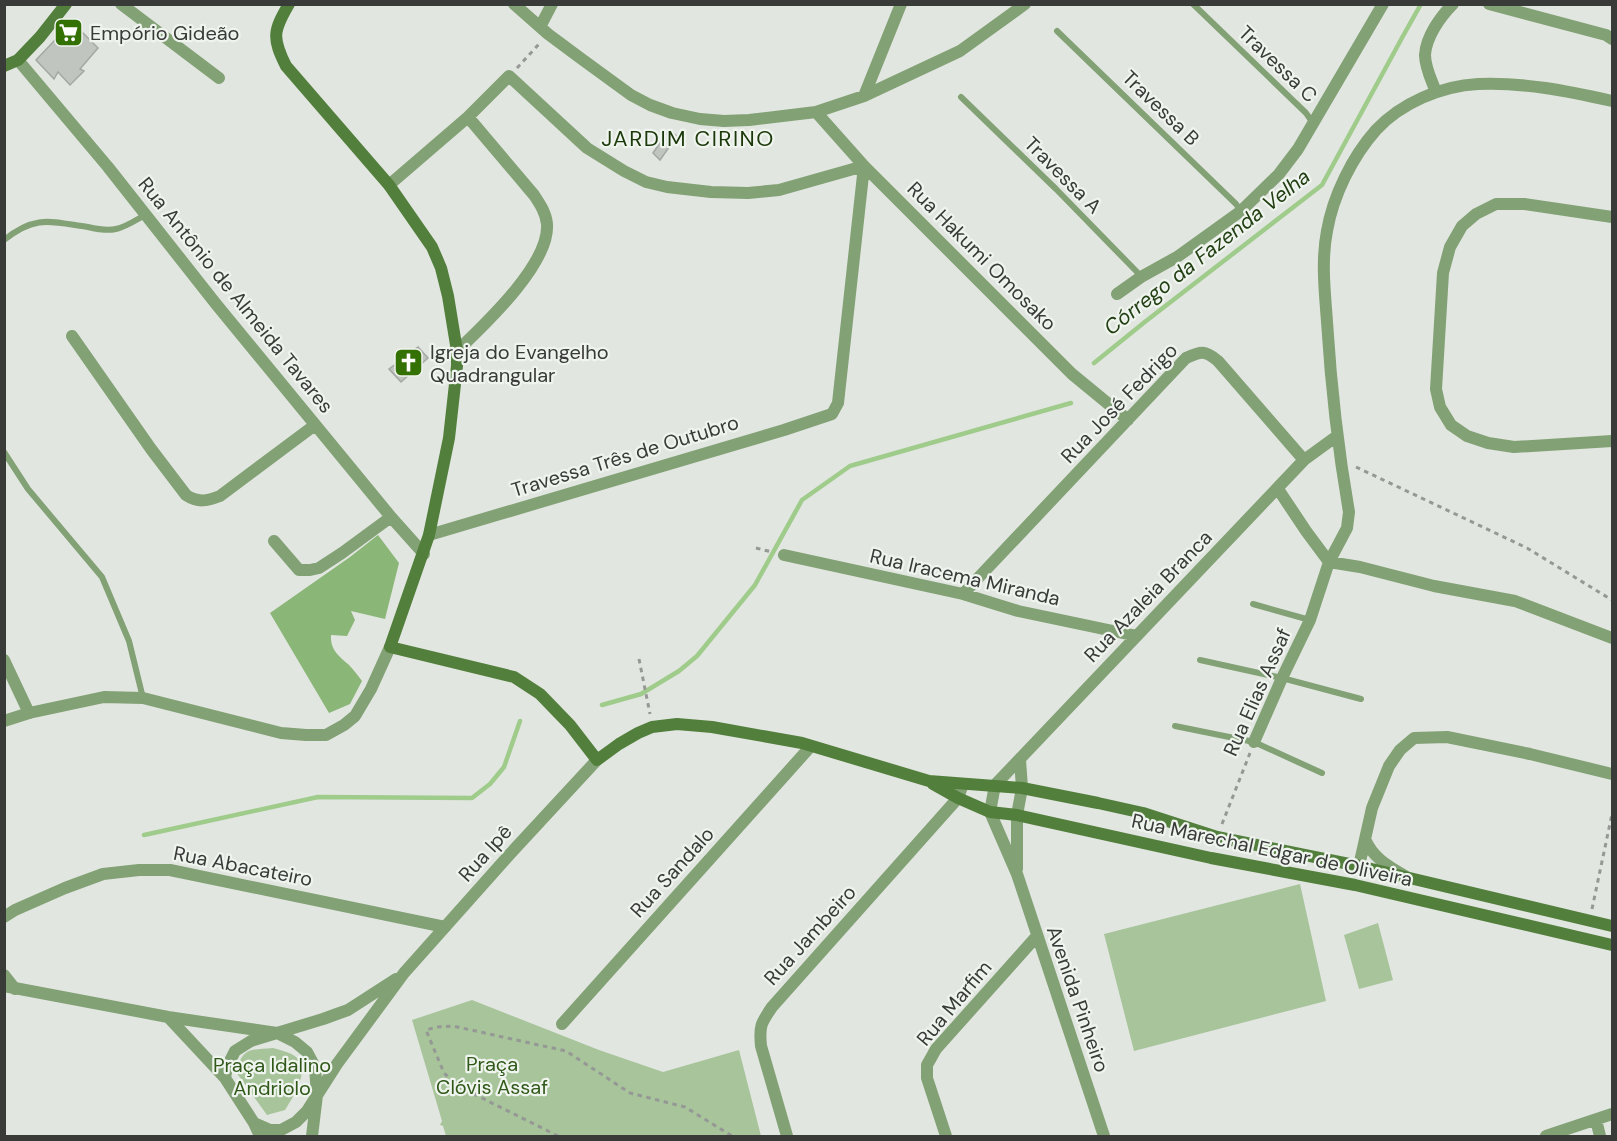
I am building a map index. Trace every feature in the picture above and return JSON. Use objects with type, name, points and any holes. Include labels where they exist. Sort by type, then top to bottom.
[{"type":"main road","points":[[4,66],[18,60],[66,4]]},
{"type":"main road","points":[[289,4],[279,22],[275,37],[278,50],[286,66],[389,184],[432,247],[441,268],[448,296],[457,351],[458,366],[449,438],[429,535],[390,647],[514,677],[540,694],[570,725],[597,760]]},
{"type":"main road","name":"Rua Marechal Edgar de Oliveira","points":[[597,760],[638,733],[677,724],[712,727],[787,740],[929,782],[990,812],[1017,815],[1211,858],[1355,885],[1612,945]]},
{"type":"main road","name":"Rua Marechal Edgar de Oliveira","points":[[929,782],[1022,788],[1098,803],[1143,813],[1217,837],[1359,866],[1612,926]]},
{"type":"street","points":[[121,4],[219,78]]},
{"type":"street","points":[[514,4],[544,30],[631,95],[650,105],[700,119],[749,120],[816,112],[864,96],[960,51],[1025,4]]},
{"type":"street","points":[[544,30],[552,4]]},
{"type":"street","points":[[864,96],[900,4]]},
{"type":"street","points":[[1117,294],[1141,277],[1177,257],[1241,211],[1279,174],[1314,123],[1383,4]]},
{"type":"street","points":[[1436,92],[1425,56],[1429,40],[1452,4]]},
{"type":"street","points":[[1489,4],[1606,35],[1612,39]]},
{"type":"street","name":"Rua Antônio de Almeida Tavares","points":[[18,60],[315,425],[424,554]]},
{"type":"street","points":[[389,184],[468,117],[509,76],[587,148],[646,182],[666,187],[748,194],[779,190],[864,166]]},
{"type":"street","name":"Rua Elias Assaf","points":[[1254,742],[1310,620],[1329,562],[1347,528],[1348,512],[1339,460],[1324,275],[1326,234],[1332,208],[1342,184],[1377,130],[1398,112],[1436,92],[1476,84],[1522,85],[1572,92],[1612,101]]},
{"type":"street","name":"Rua Hakumi Omosako","points":[[816,112],[864,166],[1072,374],[1128,420]]},
{"type":"street","points":[[457,351],[495,314],[523,280],[545,240],[547,225],[543,208],[534,195],[468,117]]},
{"type":"street","name":"Travessa Três de Outubro","points":[[429,535],[832,414],[838,403],[864,166]]},
{"type":"street","points":[[1612,217],[1524,204],[1496,204],[1476,214],[1462,226],[1450,247],[1443,273],[1436,390],[1440,407],[1451,425],[1467,436],[1488,443],[1514,447],[1612,441]]},
{"type":"street","points":[[72,336],[151,449],[186,495],[193,500],[209,501],[220,496],[315,425]]},
{"type":"street","name":"Rua José Fedrigo","points":[[963,594],[1186,358],[1195,354],[1205,352],[1218,361],[1304,460]]},
{"type":"street","name":"Rua Azaleia Branca","points":[[995,785],[1304,460],[1337,436]]},
{"type":"street","points":[[1278,489],[1329,562],[1360,567],[1434,586],[1515,601],[1612,638]]},
{"type":"street","points":[[274,541],[299,570],[310,570],[319,568],[342,553],[391,517]]},
{"type":"street","name":"Rua Iracema Miranda","points":[[784,555],[963,594],[1018,611],[1137,636]]},
{"type":"street","points":[[4,721],[29,713],[104,697],[143,698],[281,733],[326,735],[355,716],[371,689],[390,647]]},
{"type":"street","points":[[4,660],[29,713]]},
{"type":"street","points":[[1359,866],[1372,808],[1389,766],[1400,750],[1414,738],[1447,738],[1530,754],[1612,774]]},
{"type":"street","name":"Rua Sandalo","points":[[562,1024],[811,746]]},
{"type":"street","name":"Rua Ipê","points":[[317,1095],[337,1064],[405,973],[597,760]]},
{"type":"street","points":[[1020,760],[1022,788]]},
{"type":"street","name":"Rua Jambeiro","points":[[788,1137],[761,1046],[759,1031],[763,1019],[958,798],[963,784]]},
{"type":"street","points":[[990,812],[995,785]]},
{"type":"street","name":"Avenida Pinheiro","points":[[1017,874],[1017,815],[1022,788]]},
{"type":"street","name":"Avenida Pinheiro","points":[[990,812],[1017,874],[1104,1137]]},
{"type":"street","points":[[1365,839],[1369,850],[1379,860],[1407,877]]},
{"type":"street","name":"Rua Abacateiro","points":[[10,914],[64,888],[103,874],[139,870],[170,870],[445,927]]},
{"type":"street","points":[[4,928],[10,914]]},
{"type":"street","name":"Rua Marfim","points":[[946,1137],[927,1078],[927,1065],[936,1049],[1036,937]]},
{"type":"street","name":"Rua Ipê","points":[[277,1033],[348,1010],[405,973]]},
{"type":"street","points":[[4,975],[10,988],[168,1017],[277,1033],[295,1042],[307,1052],[315,1067],[317,1095],[312,1137]]},
{"type":"street","points":[[168,1017],[225,1078],[254,1123],[260,1137]]},
{"type":"street","points":[[225,1078],[227,1067],[235,1051],[250,1041],[277,1033]]},
{"type":"street","points":[[254,1123],[270,1130],[281,1130],[296,1122],[307,1112],[317,1095]]},
{"type":"street","points":[[1546,1137],[1612,1114]]},
{"type":"street","points":[[1596,1120],[1600,1137]]},
{"type":"lane","name":"Travessa C","points":[[1193,4],[1314,123]]},
{"type":"lane","name":"Travessa B","points":[[1057,31],[1241,211]]},
{"type":"lane","name":"Travessa A","points":[[961,97],[1056,189],[1141,277]]},
{"type":"lane","points":[[4,240],[15,231],[33,223],[52,221],[105,230],[122,227],[146,215]]},
{"type":"lane","points":[[4,452],[28,489],[102,577],[129,640],[143,698]]},
{"type":"lane","points":[[1253,604],[1310,620]]},
{"type":"lane","points":[[1200,660],[1282,678],[1361,699]]},
{"type":"lane","points":[[1174,726],[1254,742],[1322,773]]},
{"type":"path","points":[[509,76],[544,30]]},
{"type":"path","points":[[1339,460],[1527,548],[1612,600]]},
{"type":"path","points":[[639,659],[648,706]]},
{"type":"path","name":"Rua Elias Assaf","points":[[1217,837],[1254,742]]},
{"type":"path","points":[[1589,921],[1612,814]]},
{"type":"path","points":[[558,1137],[458,1086],[444,1073],[426,1030],[453,1026],[566,1051],[630,1093],[686,1107],[732,1137]]},
{"type":"green space","points":[[378,535],[399,563],[385,619],[351,611],[355,620],[347,636],[331,635],[332,645],[336,652],[362,681],[350,704],[329,713],[270,613]]},
{"type":"green space","points":[[1300,884],[1326,1001],[1134,1051],[1104,934]]},
{"type":"green space","points":[[1378,923],[1393,980],[1359,989],[1344,935]]},
{"type":"green space","name":"Praça Clóvis Assaf","points":[[472,1000],[599,1050],[663,1072],[739,1050],[761,1136],[446,1136],[443,1126],[440,1125],[442,1121],[412,1020]]},
{"type":"green space","name":"Praça Idalino Andriolo","points":[[273,1048],[296,1057],[302,1069],[299,1084],[285,1110],[267,1115],[236,1072],[242,1058],[249,1051]]},
{"type":"building","points":[[72,22],[98,48],[80,69],[84,71],[70,85],[58,72],[54,79],[36,60]]},
{"type":"building","points":[[669,130],[677,136],[660,160],[653,153]]},
{"type":"building","name":"Igreja do Evangelho Quadrangular","points":[[418,347],[428,358],[401,382],[389,369]]},
{"type":"waterway","name":"Córrego da Fazenda Velha","points":[[1094,363],[1322,185],[1421,4]]},
{"type":"waterway","name":"Córrego da Fazenda Velha","points":[[602,705],[641,694],[679,671],[697,656],[755,585],[802,500],[850,466],[1071,403]]},
{"type":"waterway","name":"Córrego da Fazenda Velha","points":[[144,835],[318,797],[472,798],[490,784],[504,767],[520,721]]},
{"type":"place","name":"Empório Gideão","points":[[69,33]]},
{"type":"place","name":"Igreja do Evangelho Quadrangular","points":[[409,363]]},
{"type":"district","name":"JARDIM CIRINO","points":[[688,138]]}]
